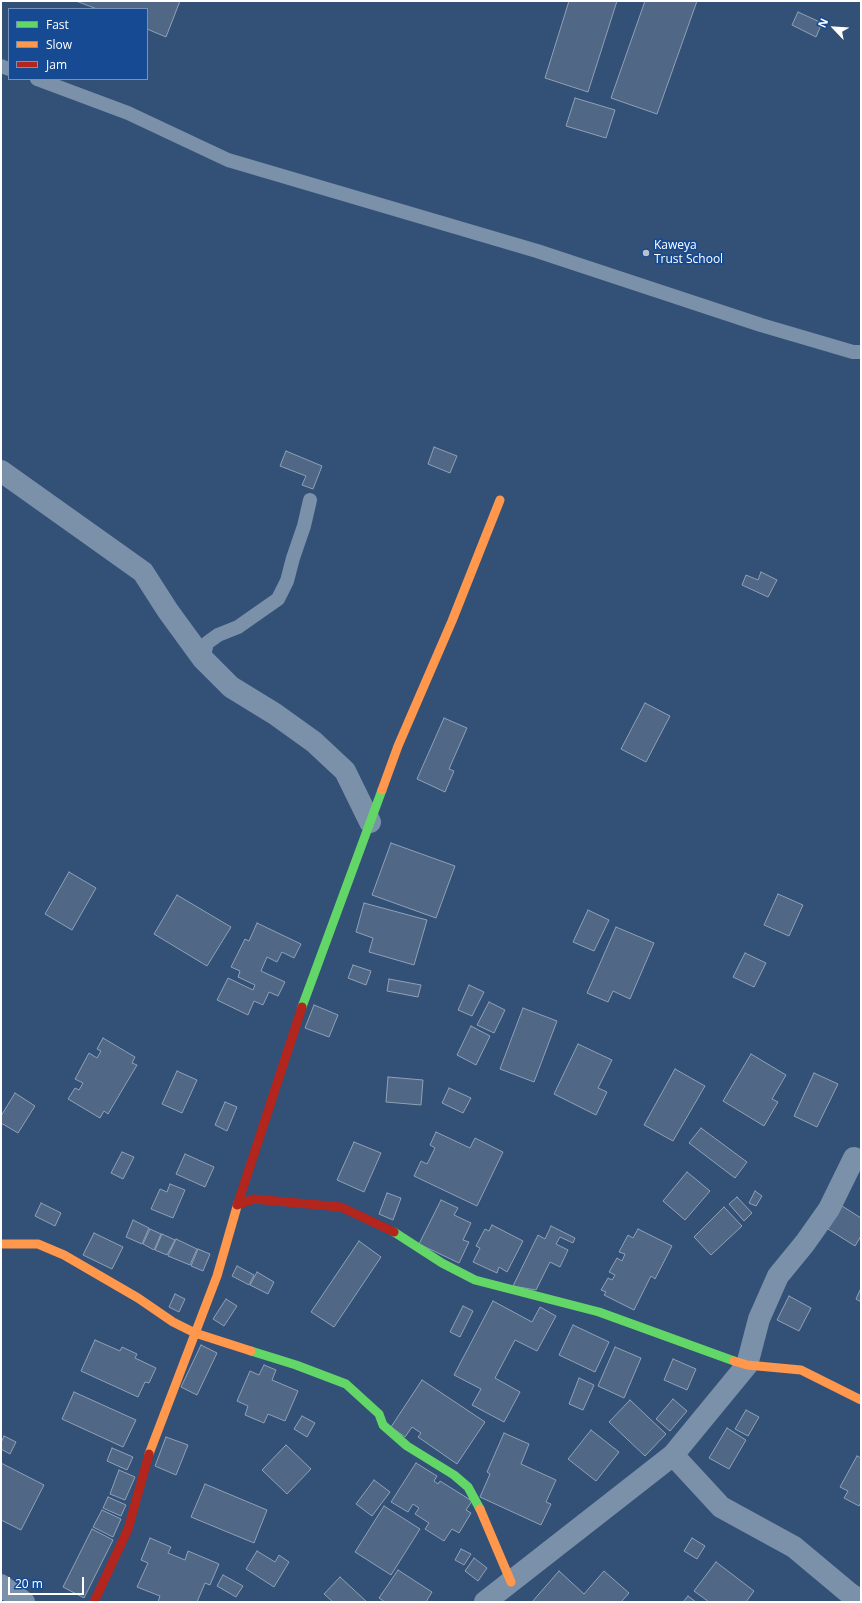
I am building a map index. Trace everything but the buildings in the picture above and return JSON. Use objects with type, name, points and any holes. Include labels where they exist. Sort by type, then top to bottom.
[{"type":"street","points":[[1,471],[143,572],[168,611],[203,659],[231,687],[275,714],[314,742],[345,771],[370,822]]},
{"type":"street","points":[[94,1602],[128,1529],[140,1489],[150,1447],[217,1276],[237,1205],[293,1031],[398,746],[452,620],[500,500]]},
{"type":"street","points":[[485,1602],[672,1455],[747,1365],[759,1319],[778,1276],[805,1243],[829,1209],[854,1158]]},
{"type":"street","points":[[237,1205],[254,1199],[341,1207],[389,1229],[442,1263],[475,1280],[599,1312],[747,1365],[801,1370],[861,1400]]},
{"type":"street","points":[[1,1244],[38,1244],[64,1255],[138,1298],[173,1322],[195,1332],[296,1365],[346,1384],[379,1414],[383,1425],[407,1446],[454,1475],[468,1487],[475,1498],[511,1582]]},
{"type":"street","points":[[672,1455],[721,1507],[794,1547],[849,1593],[861,1601]]},
{"type":"street","points":[[1,1585],[24,1602]]},
{"type":"lane","points":[[39,80],[128,113],[228,160],[537,252],[761,325],[853,352],[861,352]]},
{"type":"lane","points":[[203,659],[207,642],[218,635],[238,627],[278,600],[287,581],[304,526],[310,500]]},
{"type":"traffic: fast","points":[[302,1007],[382,790]]},
{"type":"traffic: fast","points":[[394,1232],[442,1263],[475,1280],[599,1312],[734,1361]]},
{"type":"traffic: fast","points":[[251,1351],[296,1365],[346,1384],[379,1414],[383,1425],[407,1446],[454,1475],[468,1487],[480,1509]]},
{"type":"traffic: slow","points":[[382,790],[398,746],[452,621],[500,500]]},
{"type":"traffic: slow","points":[[149,1454],[217,1276],[238,1203]]},
{"type":"traffic: slow","points":[[1,1244],[38,1244],[64,1255],[138,1298],[173,1322],[195,1333],[251,1351]]},
{"type":"traffic: slow","points":[[734,1361],[747,1365],[801,1370],[861,1400]]},
{"type":"traffic: slow","points":[[480,1509],[511,1582]]},
{"type":"traffic: jam","points":[[238,1203],[302,1007]]},
{"type":"traffic: jam","points":[[237,1205],[254,1199],[341,1207],[394,1232]]},
{"type":"traffic: jam","points":[[94,1602],[128,1529],[149,1454]]},
{"type":"place","name":"Kaweya Trust School","points":[[646,253]]}]
